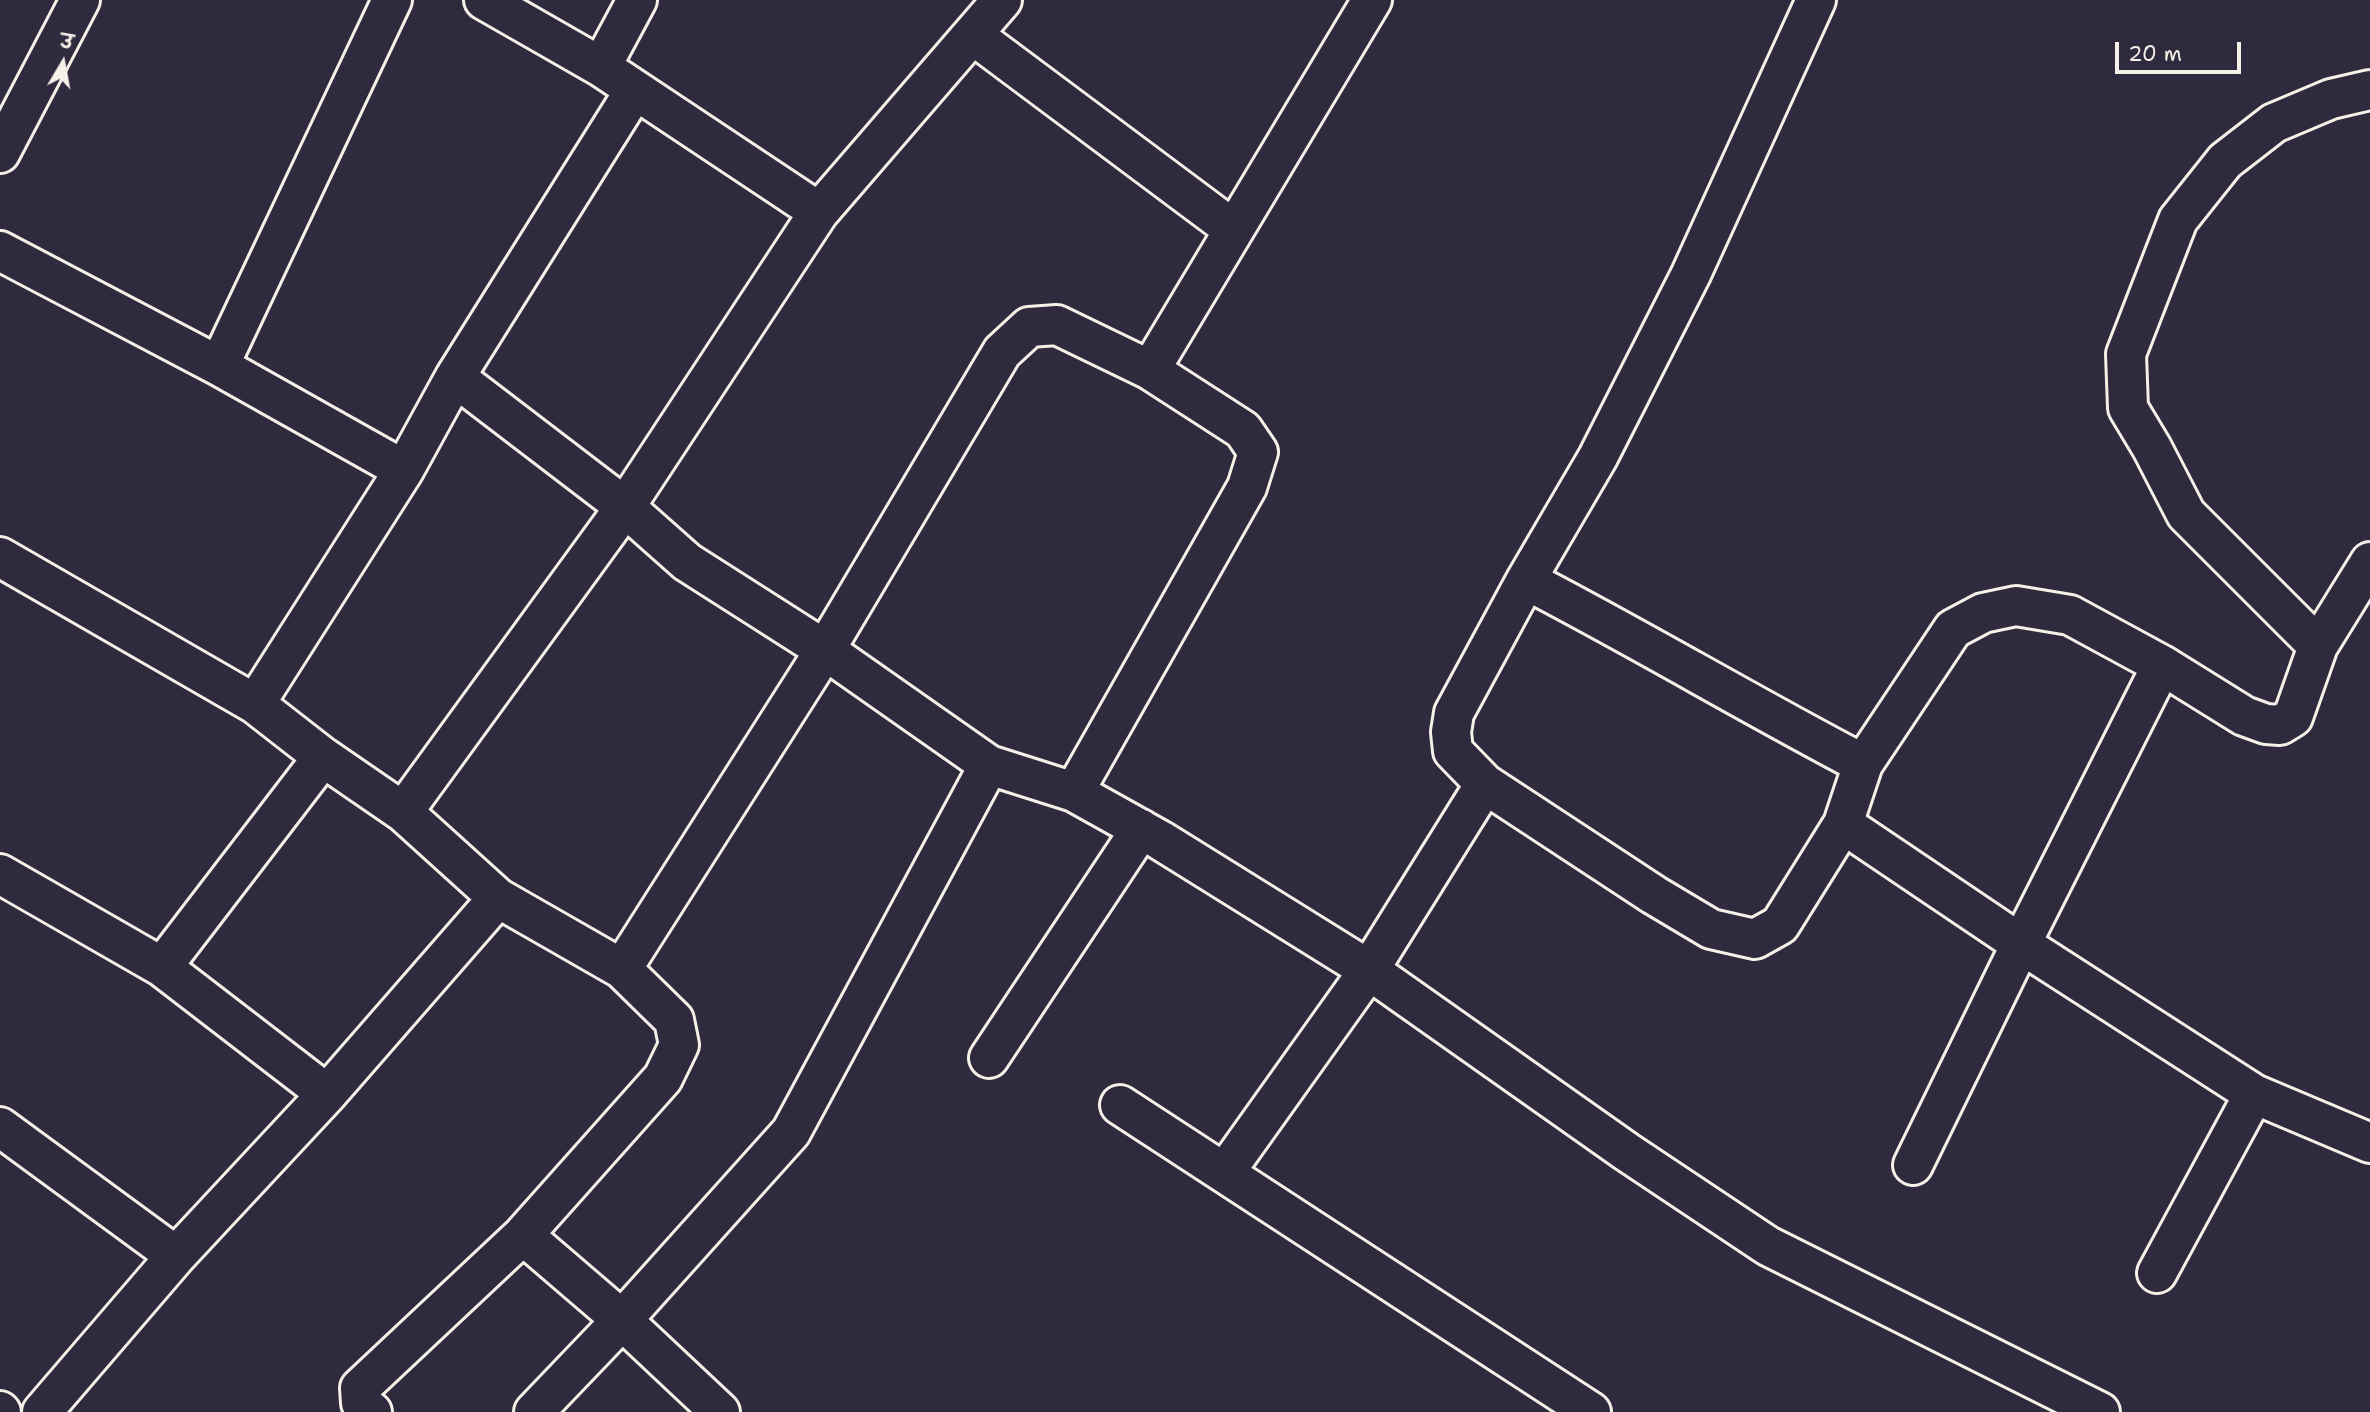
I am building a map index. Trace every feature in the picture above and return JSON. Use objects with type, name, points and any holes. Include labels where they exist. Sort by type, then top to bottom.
[{"type":"street","points":[[0,153],[80,0]]},
{"type":"street","points":[[219,366],[392,0]]},
{"type":"street","points":[[484,0],[601,67],[819,212]]},
{"type":"street","points":[[601,67],[637,0]]},
{"type":"street","points":[[403,812],[625,507],[819,212],[1002,0]]},
{"type":"street","points":[[1150,370],[1372,0]]},
{"type":"street","points":[[1816,0],[1691,274],[1598,457],[1526,580],[1454,713],[1451,732],[1453,751],[1485,784],[1654,895],[1711,929],[1755,939],[1780,925],[1843,824],[1863,764],[1953,629],[1983,613],[2016,606],[2070,615],[2219,698],[2244,716],[2266,724],[2280,725],[2293,717],[2318,646],[2370,562]]},
{"type":"street","points":[[973,34],[1234,230]]},
{"type":"street","points":[[255,704],[404,470],[455,377],[635,90]]},
{"type":"street","points":[[2318,646],[2186,514],[2128,408],[2126,354],[2178,220],[2225,161],[2274,124],[2330,99],[2370,90]]},
{"type":"street","points":[[0,251],[219,366],[404,470]]},
{"type":"street","points":[[622,970],[825,650],[1002,352],[1029,327],[1057,325],[1150,370],[1243,430],[1258,452],[1247,487],[1074,792]]},
{"type":"street","points":[[455,377],[625,507],[687,562],[825,650],[989,765],[1074,792],[1141,829],[1369,970],[1627,1152],[1768,1247],[2100,1412]]},
{"type":"street","points":[[0,557],[255,704],[323,757],[403,812],[498,898],[622,970],[674,1020],[679,1045],[663,1079],[523,1235],[360,1388],[361,1403],[372,1412]]},
{"type":"street","points":[[1526,580],[1613,625],[1780,721],[1863,764]]},
{"type":"street","points":[[1913,1165],[2162,665]]},
{"type":"street","points":[[162,967],[323,757]]},
{"type":"street","points":[[534,1412],[622,1320],[791,1132],[989,765]]},
{"type":"street","points":[[1225,1172],[1369,970],[1485,784]]},
{"type":"street","points":[[1843,824],[2021,944],[2254,1094],[2370,1143]]},
{"type":"street","points":[[989,1058],[1141,829]]},
{"type":"street","points":[[0,874],[162,967],[327,1094]]},
{"type":"street","points":[[42,1412],[176,1256],[327,1094],[498,898]]},
{"type":"street","points":[[2157,1273],[2254,1094]]},
{"type":"street","points":[[1121,1105],[1591,1412]]},
{"type":"street","points":[[0,1127],[176,1256]]},
{"type":"street","points":[[523,1235],[622,1320],[720,1412]]}]
